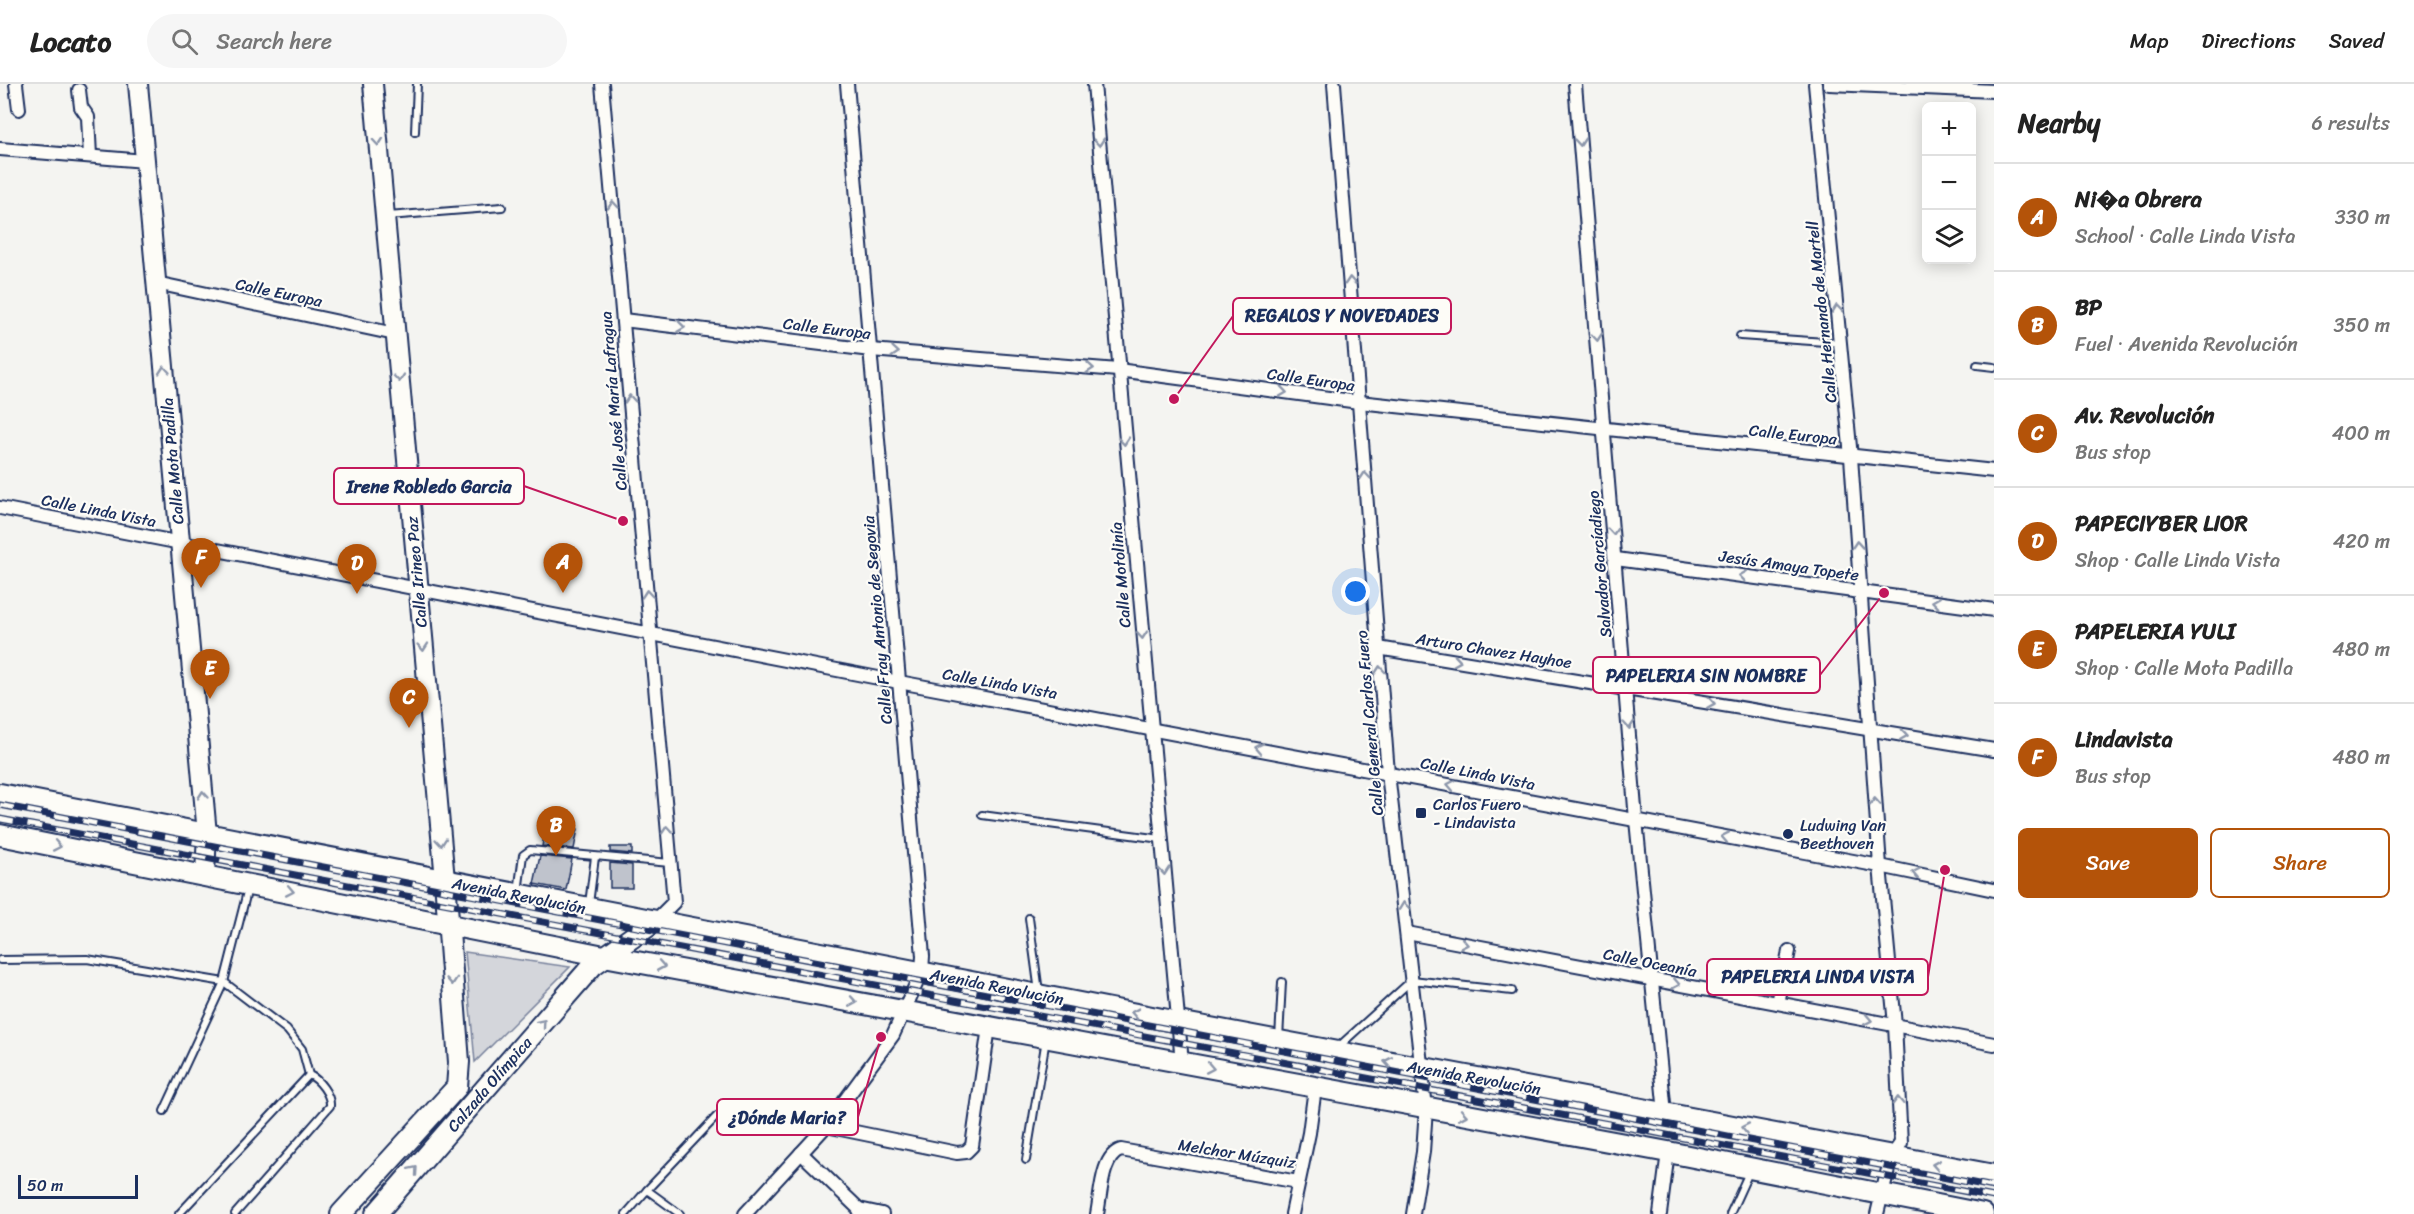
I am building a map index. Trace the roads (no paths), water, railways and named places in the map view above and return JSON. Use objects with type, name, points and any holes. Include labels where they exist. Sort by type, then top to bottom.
[{"type":"main road","name":"Avenida Revolución","points":[[0,794],[1279,1042],[1994,1175]]},
{"type":"main road","points":[[0,835],[206,874],[604,956],[1668,1152],[1983,1214]]},
{"type":"main road","name":"Calzada Olímpica","points":[[341,1214],[457,1087],[459,1062],[445,880]]},
{"type":"main road","name":"Calzada Olímpica","points":[[376,1214],[604,956],[654,922]]},
{"type":"street","points":[[16,84],[19,109]]},
{"type":"street","name":"Calle Mota Padilla","points":[[138,84],[207,834],[206,874]]},
{"type":"street","name":"Calle Irineo Paz","points":[[373,84],[445,880]]},
{"type":"street","name":"Calle José María Lafragua","points":[[602,84],[674,902],[654,922]]},
{"type":"street","name":"Calle Fray Antonio de Segovia","points":[[745,1214],[826,1126],[893,1035],[921,971],[923,956],[848,84]]},
{"type":"street","name":"Calle Motolinía","points":[[1094,84],[1182,1063]]},
{"type":"street","name":"Calle General Carlos Fuero","points":[[1334,84],[1388,773],[1426,1108],[1423,1152],[1413,1214]]},
{"type":"street","name":"Salvador Garcíadiego","points":[[1575,84],[1636,820],[1665,1113]]},
{"type":"street","name":"Calle Hernando de Martell","points":[[1815,84],[1851,457],[1880,866],[1895,1025],[1900,1143],[1891,1157],[1877,1214]]},
{"type":"street","points":[[1829,84],[1994,91]]},
{"type":"street","points":[[79,90],[81,106],[88,117],[90,156]]},
{"type":"street","points":[[0,149],[145,161]]},
{"type":"street","name":"Calle Europa","points":[[156,283],[395,334]]},
{"type":"street","name":"Calle Europa","points":[[623,320],[871,350],[1118,370],[1359,402],[1994,471]]},
{"type":"street","name":"Calle Linda Vista","points":[[0,508],[899,682],[1151,727],[1880,866],[1994,890]]},
{"type":"street","name":"Jesús Amaya Topete","points":[[1616,559],[1994,610]]},
{"type":"street","name":"Arturo Chavez Hayhoe","points":[[1378,648],[1994,750]]},
{"type":"street","name":"Calle Oceanía","points":[[1407,933],[1994,1044]]},
{"type":"street","points":[[1778,1003],[1789,951]]},
{"type":"street","points":[[826,1126],[957,1153],[966,1152],[972,1146],[989,1027]]},
{"type":"street","name":"Melchor Múzquiz","points":[[1097,1214],[1108,1163],[1113,1153],[1121,1150],[1298,1182],[1315,1088]]},
{"type":"street","points":[[1661,1214],[1668,1152]]},
{"type":"street","points":[[801,1153],[859,1212],[882,1214]]},
{"type":"street","points":[[1292,1214],[1298,1182]]},
{"type":"lane","points":[[415,132],[417,84]]},
{"type":"lane","points":[[385,216],[502,207]]},
{"type":"lane","points":[[1740,336],[1840,343]]},
{"type":"lane","points":[[1977,365],[1994,367]]},
{"type":"lane","points":[[982,815],[1161,839]]},
{"type":"lane","points":[[518,893],[523,855],[527,850],[670,863]]},
{"type":"lane","points":[[588,908],[595,857]]},
{"type":"lane","points":[[164,1111],[224,982],[250,883]]},
{"type":"lane","points":[[1029,918],[1040,995]]},
{"type":"lane","points":[[0,960],[87,959],[224,982],[287,1030],[302,1049],[309,1074],[316,1078],[330,1098],[330,1106],[235,1214]]},
{"type":"lane","points":[[1334,1052],[1412,980],[1512,991]]},
{"type":"lane","points":[[1279,1042],[1282,982]]},
{"type":"lane","points":[[1026,1160],[1046,1036]]},
{"type":"lane","points":[[179,1214],[309,1074]]},
{"type":"lane","points":[[626,1214],[717,1116]]},
{"type":"lane","points":[[1730,1214],[1750,1169]]},
{"type":"lane","points":[[647,1190],[680,1214]]},
{"type":"railway","points":[[0,805],[1994,1187]]},
{"type":"railway","points":[[0,819],[1994,1197]]},
{"type":"place","name":"REGALOS Y NOVEDADES","points":[[1174,399]]},
{"type":"place","name":"Irene Robledo Garcia","points":[[623,521]]},
{"type":"place","name":"Lindavista","points":[[201,588]]},
{"type":"place","name":"Ni�a Obrera","points":[[563,593]]},
{"type":"place","name":"PAPELERIA SIN NOMBRE","points":[[1884,593]]},
{"type":"place","name":"PAPECIYBER LIOR","points":[[357,594]]},
{"type":"place","name":"PAPELERIA YULI","points":[[210,699]]},
{"type":"place","name":"Av. Revolución","points":[[409,728]]},
{"type":"place","name":"Carlos Fuero - Lindavista","points":[[1421,813]]},
{"type":"place","name":"Ludwing Van Beethoven","points":[[1788,834]]},
{"type":"place","name":"BP","points":[[556,856]]},
{"type":"place","name":"PAPELERIA LINDA VISTA","points":[[1945,870]]},
{"type":"place","name":"¿Dónde Maria?","points":[[881,1037]]}]
